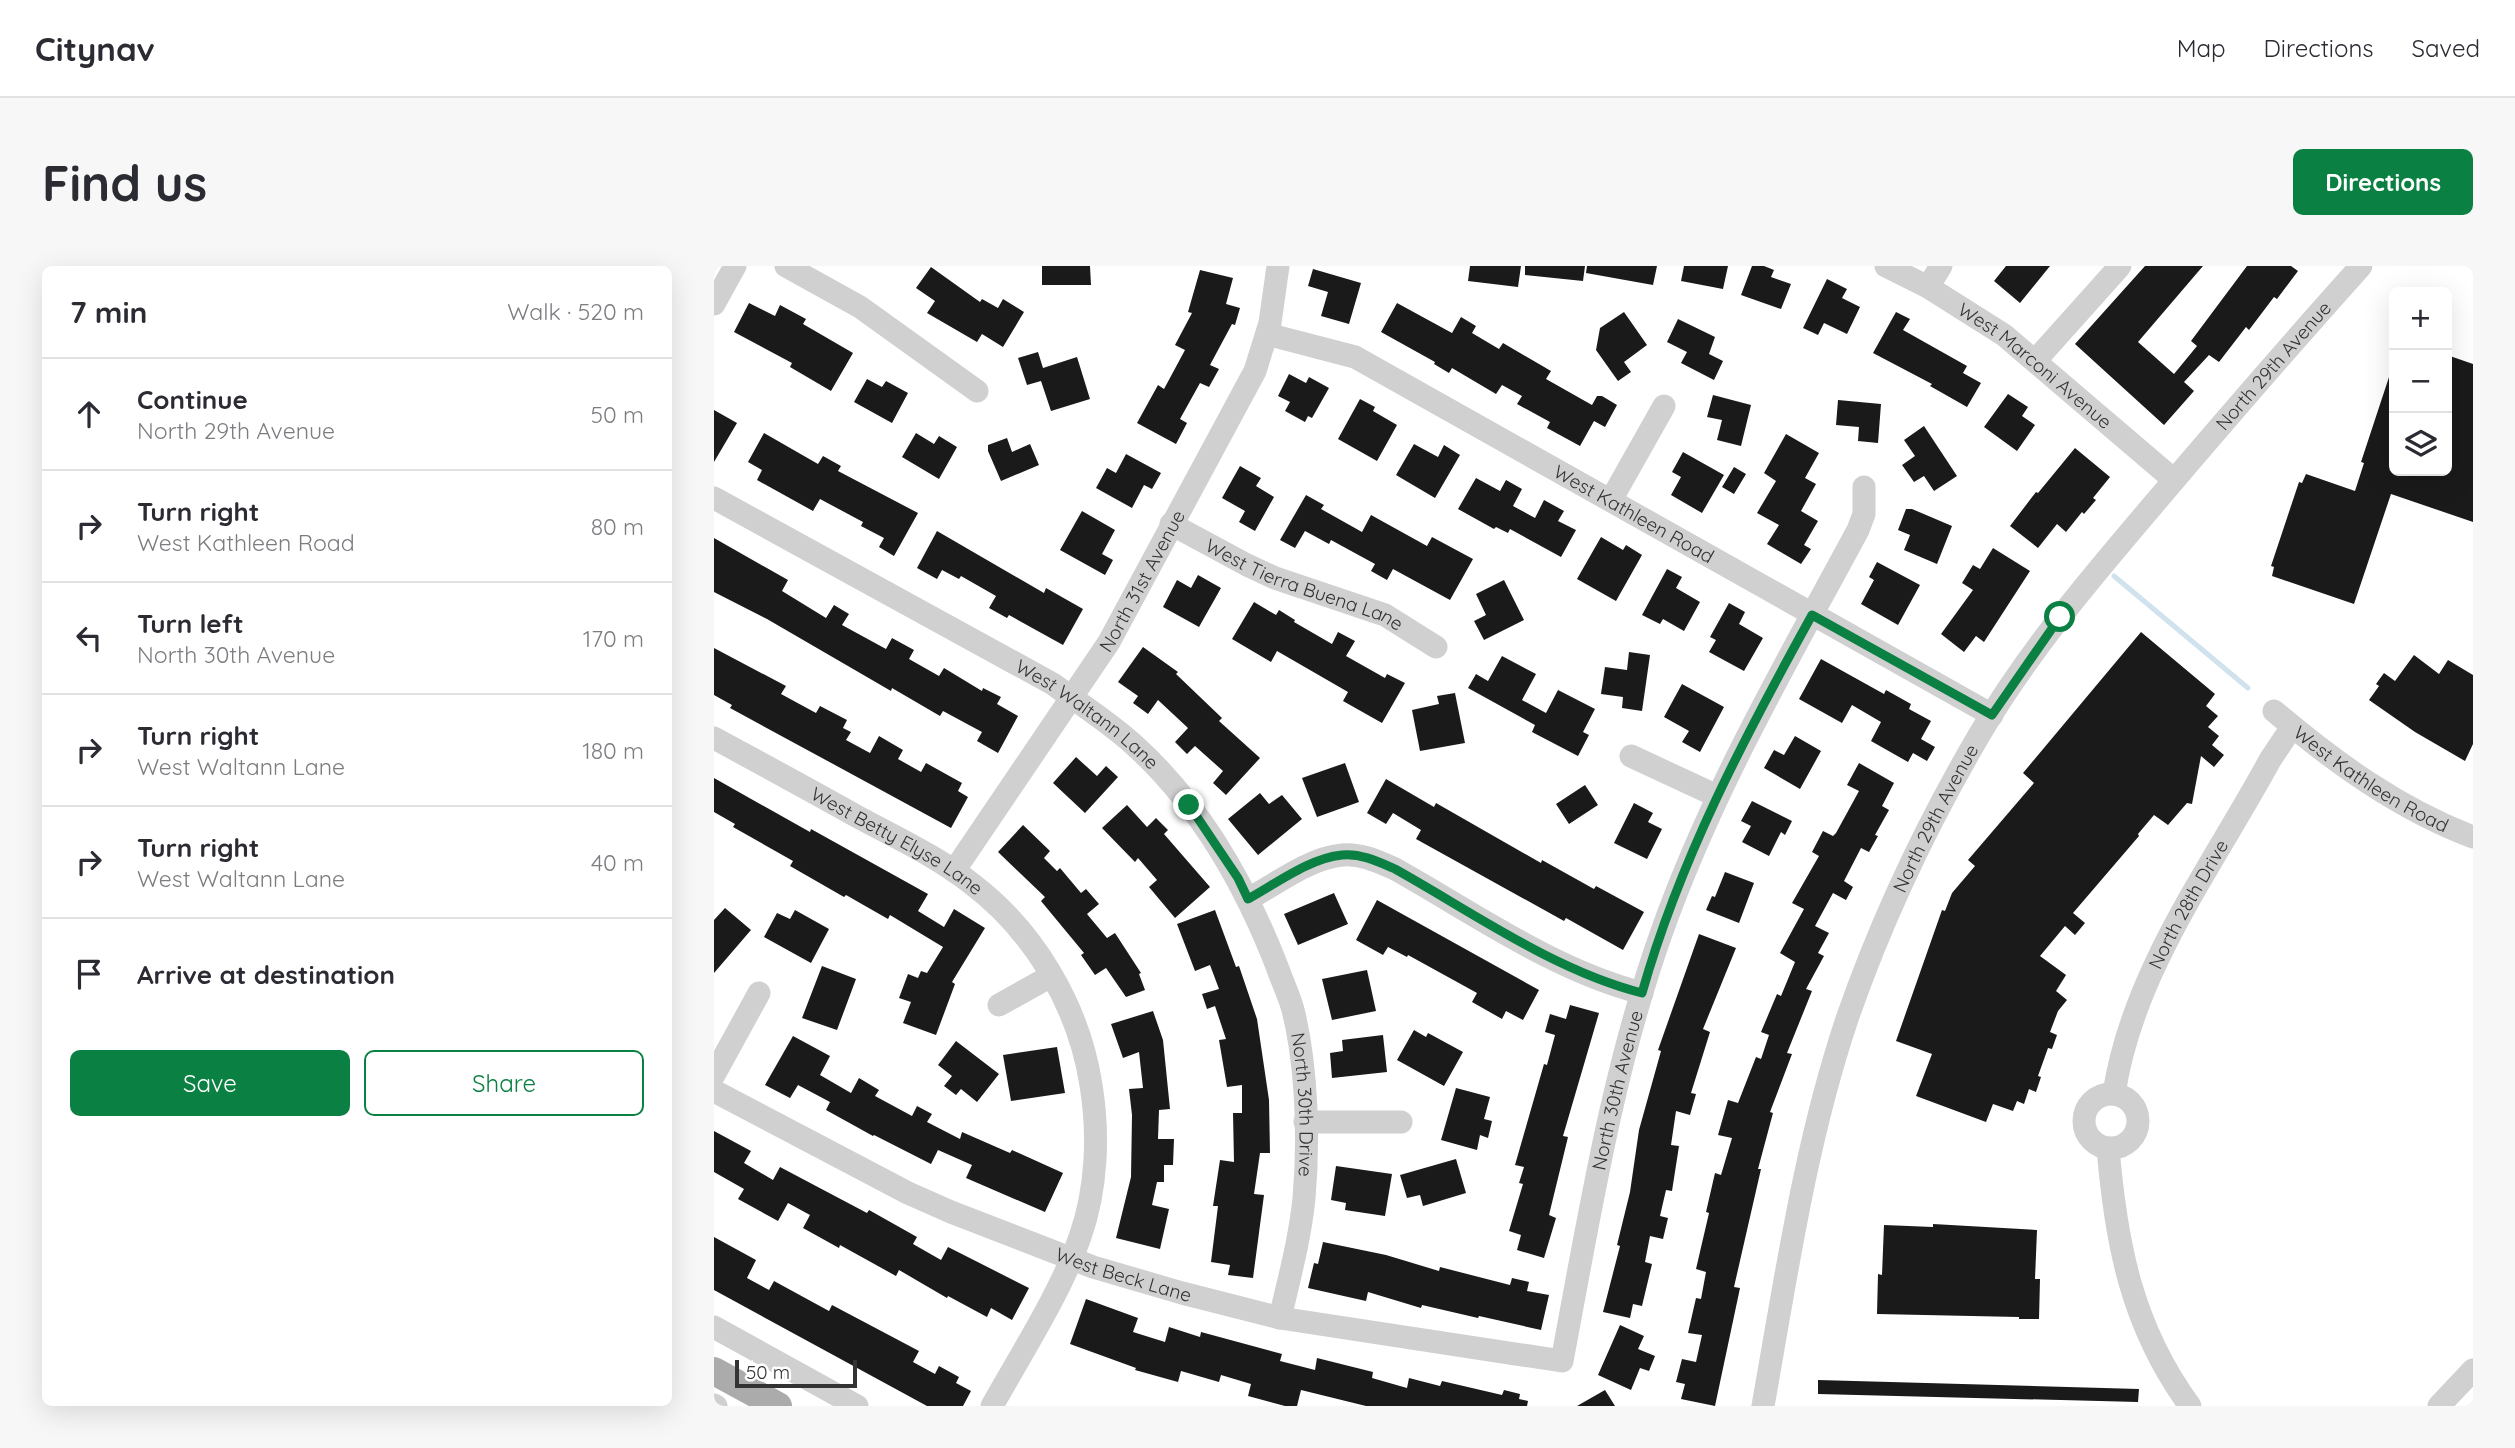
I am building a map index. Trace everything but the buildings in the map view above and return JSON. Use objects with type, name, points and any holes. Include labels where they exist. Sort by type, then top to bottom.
[{"type":"main road","points":[[714,1371],[778,1406]]},
{"type":"street","points":[[714,304],[735,266]]},
{"type":"street","points":[[786,266],[860,307],[977,391]]},
{"type":"street","name":"North 31st Avenue","points":[[954,871],[1109,642],[1255,371],[1267,334],[1276,292],[1278,266]]},
{"type":"street","name":"West Marconi Avenue","points":[[1886,266],[2004,334],[2174,480]]},
{"type":"street","points":[[1928,288],[1941,266]]},
{"type":"street","points":[[2035,361],[2120,266]]},
{"type":"street","name":"North 29th Avenue","points":[[1763,1406],[1800,1204],[1823,1103],[1847,1021],[1878,937],[1917,850],[1978,736],[2060,617],[2174,480],[2361,266]]},
{"type":"street","name":"West Kathleen Road","points":[[1267,334],[1355,357],[1992,715]]},
{"type":"street","points":[[1611,500],[1664,406]]},
{"type":"street","name":"North 30th Avenue","points":[[1562,1362],[1607,1124],[1642,993],[1662,932],[1717,796],[1858,530],[1864,514],[1864,487]]},
{"type":"street","name":"West Waltann Lane","points":[[714,498],[1053,684],[1133,744],[1159,770],[1195,814],[1238,878],[1248,899]]},
{"type":"street","name":"West Tierra Buena Lane","points":[[1171,524],[1275,578],[1385,615],[1436,647]]},
{"type":"street","name":"West Kathleen Road","points":[[2274,711],[2373,787],[2473,836]]},
{"type":"street","name":"North 28th Drive","points":[[2114,1094],[2129,1030],[2149,975],[2270,760],[2292,727]]},
{"type":"street","name":"West Betty Elyse Lane","points":[[714,738],[954,871],[992,900],[1020,929],[1051,976],[1075,1021],[1087,1056],[1094,1103],[1096,1165],[1081,1235],[1071,1258]]},
{"type":"street","points":[[1631,756],[1717,796]]},
{"type":"street","points":[[1248,899],[1325,859],[1344,855],[1370,858],[1406,875],[1547,956],[1642,993]]},
{"type":"street","name":"North 30th Drive","points":[[1248,899],[1294,1013],[1305,1122],[1303,1200],[1280,1318]]},
{"type":"street","points":[[999,1006],[1051,976]]},
{"type":"street","points":[[714,1074],[759,993]]},
{"type":"street","name":"West Beck Lane","points":[[714,1091],[908,1193],[1071,1258],[1182,1293],[1280,1318],[1562,1362]]},
{"type":"street","points":[[2114,1094],[2130,1101],[2135,1108],[2138,1124],[2136,1132],[2124,1145],[2108,1148],[2093,1142],[2088,1136],[2085,1111],[2097,1097],[2114,1094]]},
{"type":"street","points":[[1305,1122],[1401,1122]]},
{"type":"street","points":[[2108,1148],[2118,1232],[2132,1293],[2162,1364],[2190,1406]]},
{"type":"street","points":[[992,1406],[1071,1258]]},
{"type":"street","points":[[714,1327],[857,1406]]},
{"type":"street","points":[[2439,1406],[2473,1370]]},
{"type":"waterway","points":[[2114,576],[2248,688]]},
{"type":"route","points":[[1189,805],[1238,878],[1248,899],[1325,859],[1344,855],[1370,858],[1395,869],[1547,956],[1642,993],[1688,864],[1724,779],[1812,615],[1992,715],[2060,617]]}]
